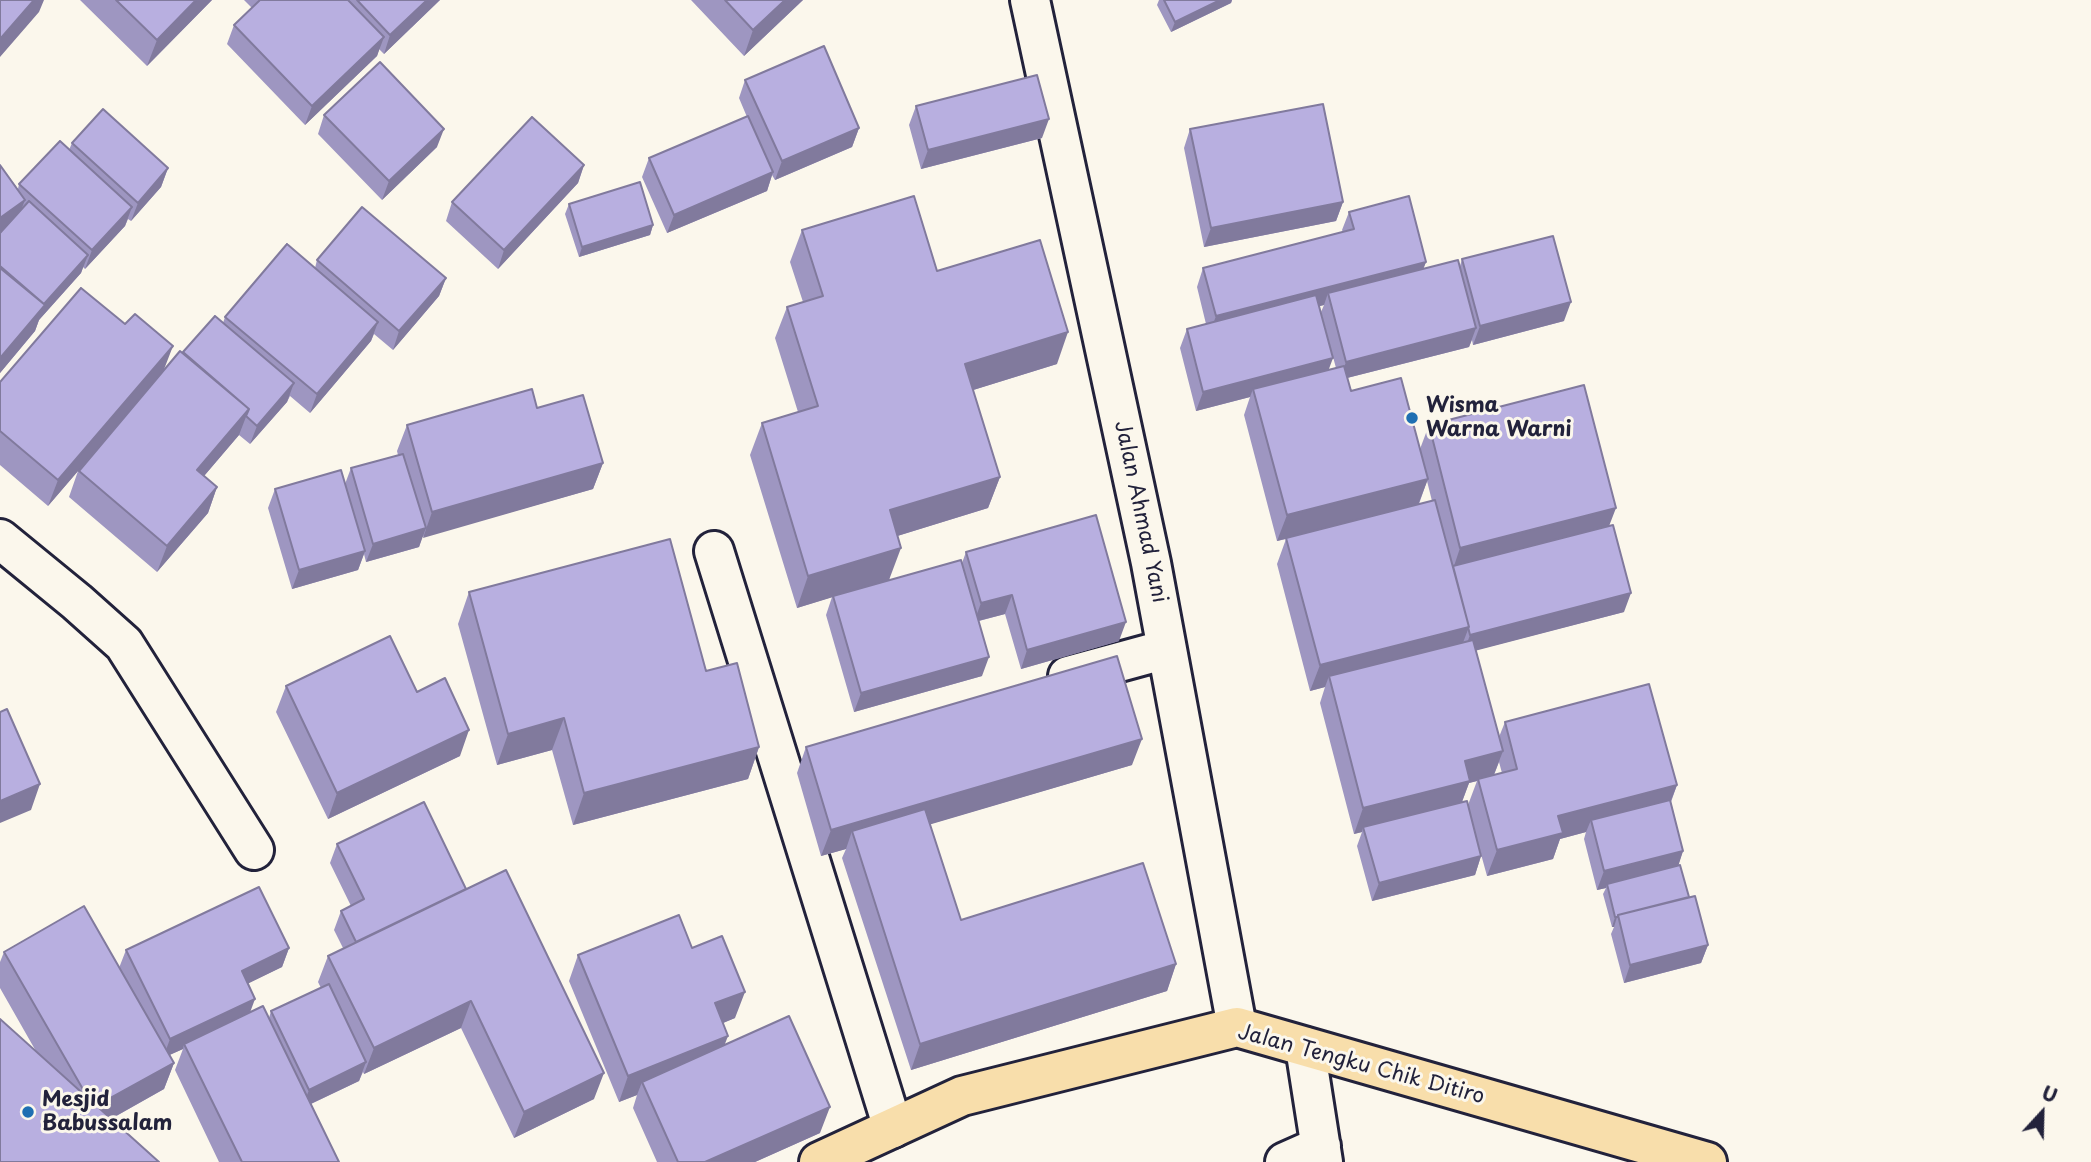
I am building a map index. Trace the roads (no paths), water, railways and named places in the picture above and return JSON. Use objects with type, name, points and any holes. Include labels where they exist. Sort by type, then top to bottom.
[{"type":"main road","name":"Jalan Tengku Chik Ditiro","points":[[819,1162],[962,1096],[1237,1027],[1707,1162]]},
{"type":"street","name":"Jalan Ahmad Yani","points":[[1030,0],[1148,550],[1237,1027]]},
{"type":"street","points":[[0,539],[124,644],[254,850]]},
{"type":"street","points":[[714,551],[790,751],[893,1128]]},
{"type":"street","points":[[1033,685],[1167,649]]},
{"type":"street","points":[[1285,1162],[1322,1154],[1305,1046]]},
{"type":"place","name":"Wisma Warna Warni","points":[[1412,418]]},
{"type":"place","name":"Mesjid Babussalam","points":[[28,1112]]}]
